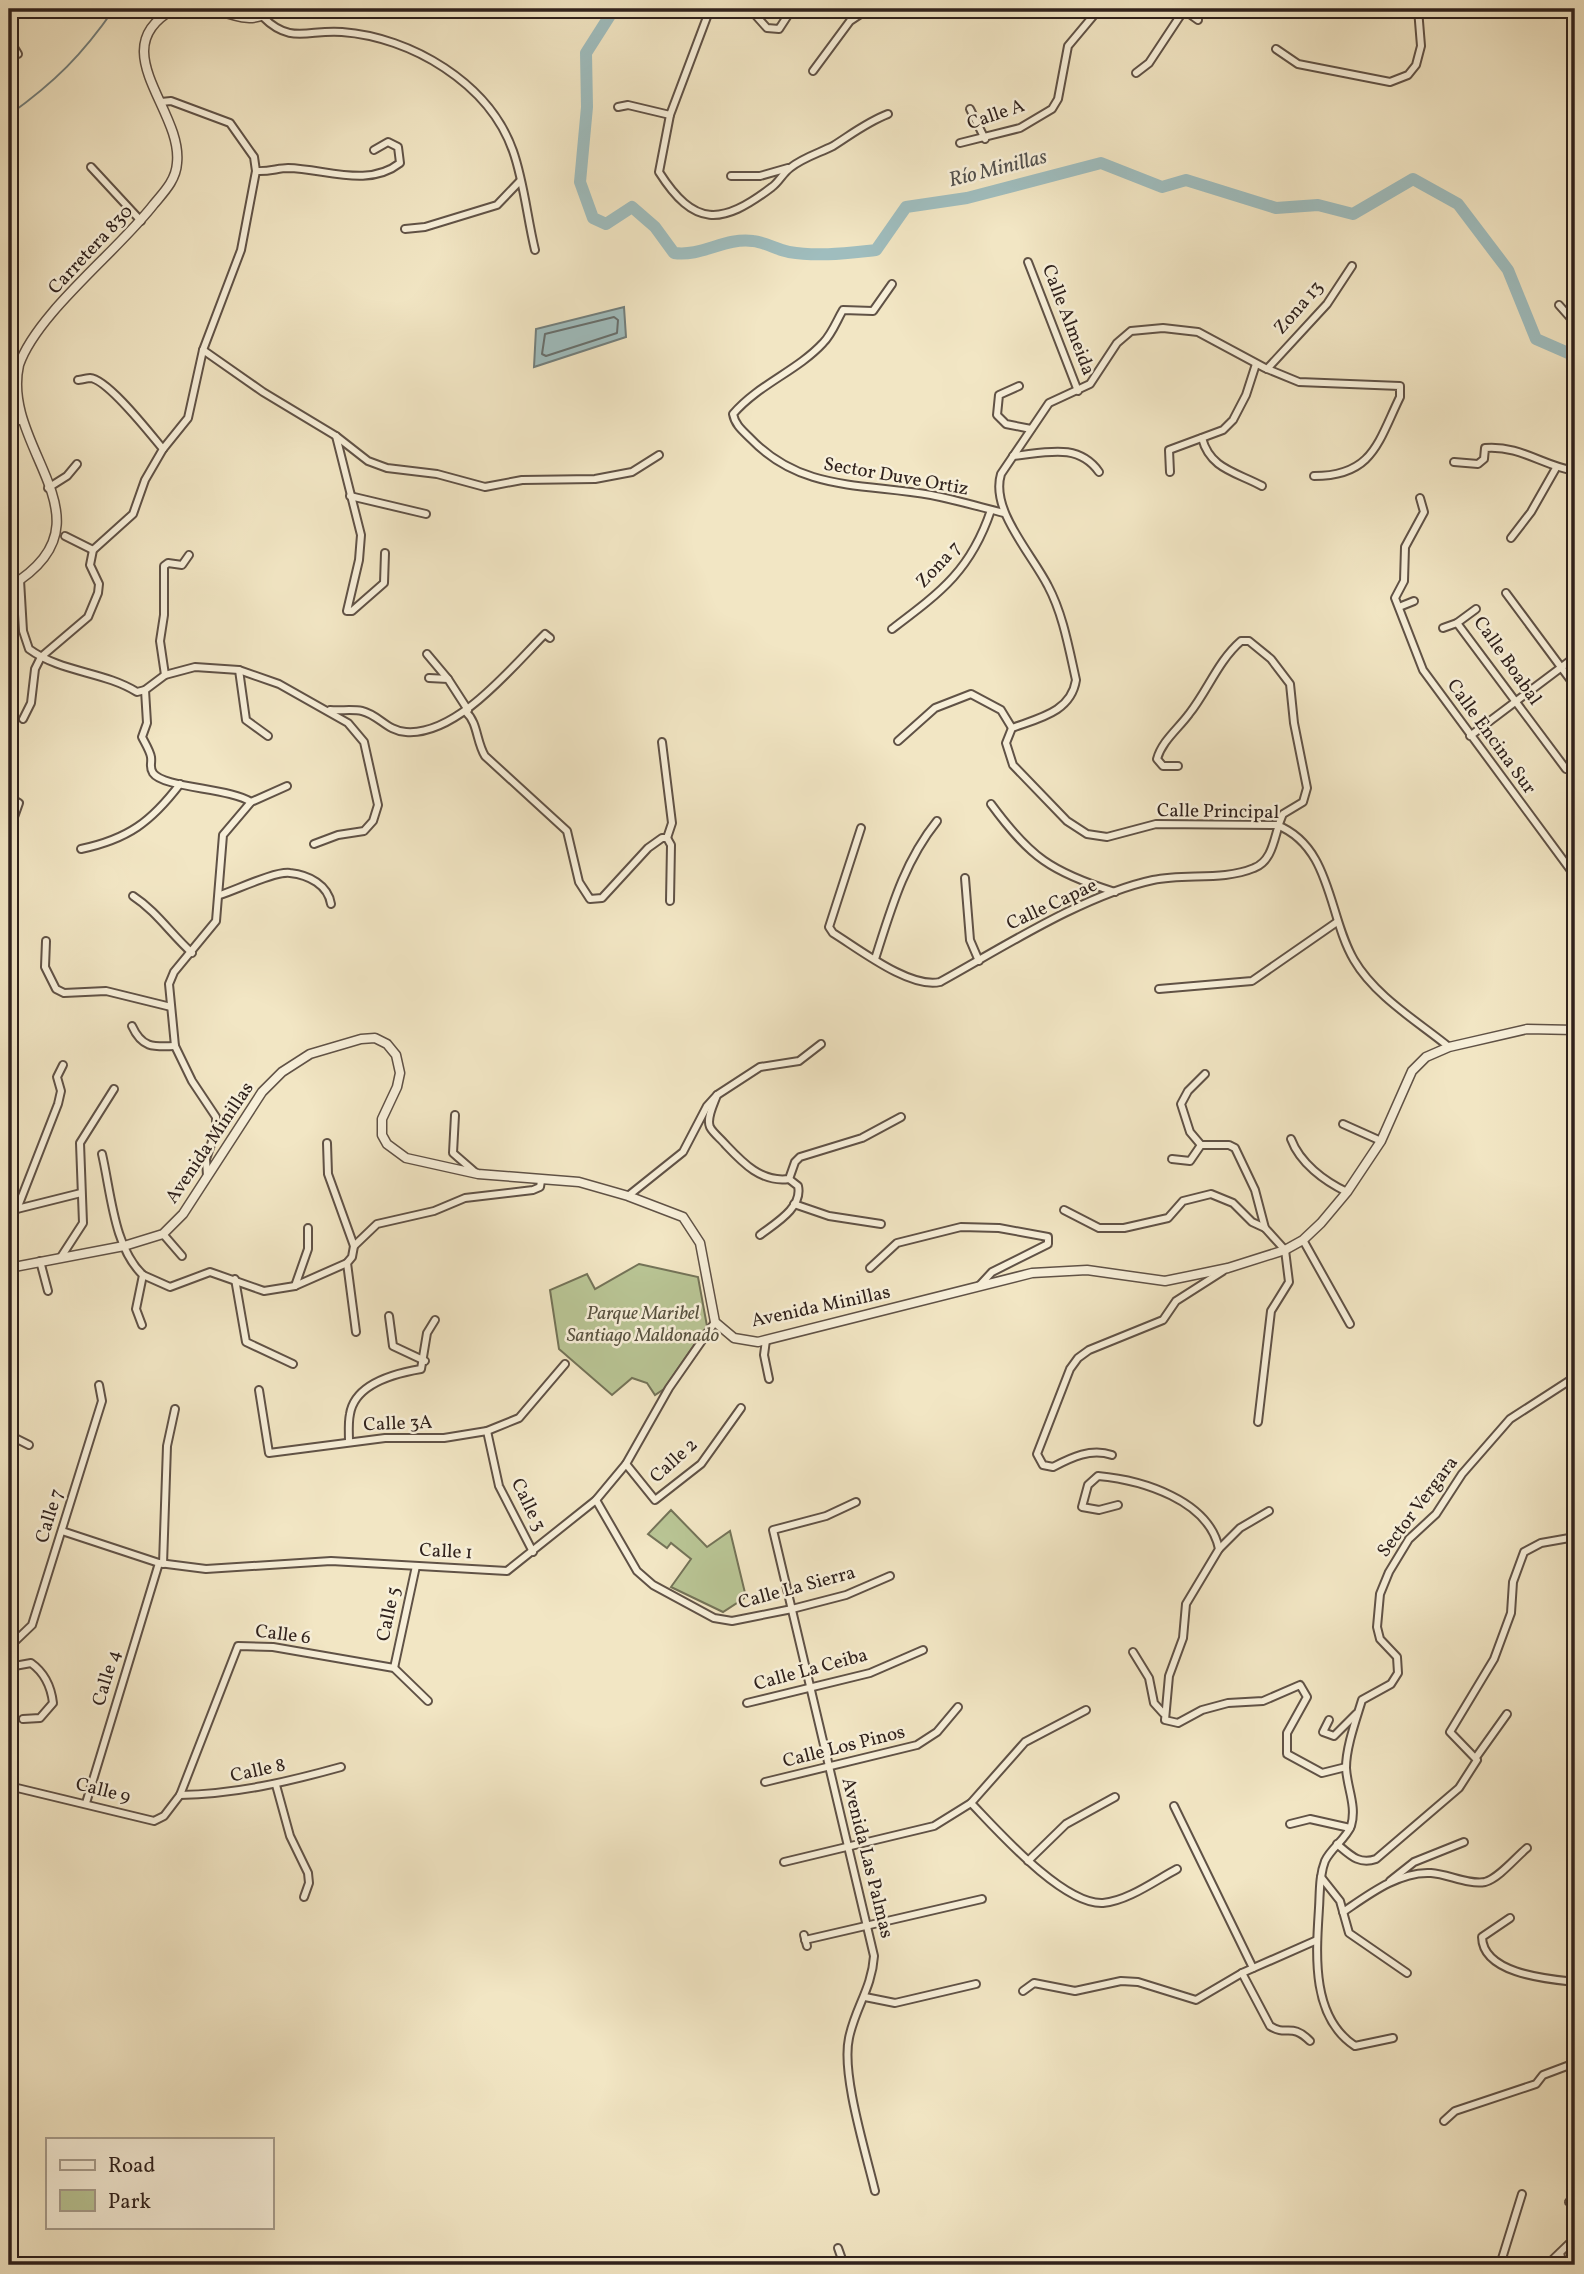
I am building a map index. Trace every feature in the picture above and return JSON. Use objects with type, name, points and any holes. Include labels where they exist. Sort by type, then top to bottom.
[{"type":"street","name":"Carretera 830","points":[[9,587],[32,572],[51,549],[56,524],[46,489],[19,421],[15,394],[18,367],[33,335],[141,221],[173,179],[177,165],[177,138],[146,74],[143,53],[150,29],[163,15],[174,9]]},
{"type":"street","points":[[214,9],[245,19],[263,17],[273,9]]},
{"type":"street","points":[[710,9],[670,116],[659,172],[670,189],[693,212],[716,216],[737,211],[774,186],[789,168]]},
{"type":"street","points":[[750,9],[767,28],[779,29],[792,9]]},
{"type":"street","points":[[813,71],[850,21],[868,9]]},
{"type":"street","name":"Calle A","points":[[960,143],[985,139],[1020,128],[1052,109],[1058,99],[1068,46],[1099,9]]},
{"type":"street","points":[[1276,49],[1298,64],[1390,82],[1408,75],[1416,65],[1421,46],[1418,9]]},
{"type":"street","points":[[1136,73],[1149,63],[1183,10],[1198,20]]},
{"type":"street","points":[[263,17],[275,29],[287,34],[342,32],[399,44],[444,66],[474,92],[501,126],[513,150],[535,250]]},
{"type":"street","points":[[9,39],[18,54]]},
{"type":"street","points":[[23,719],[31,703],[35,669],[40,657],[88,617],[98,593],[99,584],[90,565],[93,550],[133,514],[145,480],[163,449],[188,418],[204,350],[242,250],[256,171],[254,157],[230,123],[171,101],[161,102]]},
{"type":"street","points":[[618,107],[628,106],[670,116]]},
{"type":"street","points":[[970,108],[985,139]]},
{"type":"street","points":[[731,176],[760,176],[789,168],[835,145],[862,124],[888,114]]},
{"type":"street","points":[[256,171],[274,173],[286,168],[338,176],[362,175],[387,173],[400,163],[398,147],[388,142],[374,150]]},
{"type":"street","points":[[90,167],[141,221]]},
{"type":"street","points":[[405,229],[425,227],[497,205],[520,181]]},
{"type":"street","name":"Calle Almeida","points":[[1028,262],[1079,391]]},
{"type":"street","name":"Zona 13","points":[[1267,369],[1327,304],[1352,266]]},
{"type":"street","name":"Sector Duve Ortiz","points":[[892,284],[873,311],[843,310],[826,340],[757,390],[733,414],[734,422],[763,451],[790,470],[814,479],[932,495],[1004,513]]},
{"type":"street","points":[[1559,305],[1575,323]]},
{"type":"street","points":[[898,741],[935,708],[971,694],[1001,709],[1012,728],[1058,710],[1074,694],[1076,680],[1049,587],[1004,513],[997,486],[1001,474],[1049,403],[1090,384],[1117,343],[1131,331],[1163,328],[1198,332],[1256,364],[1298,382],[1399,386],[1400,397],[1370,458],[1335,476],[1314,476]]},
{"type":"street","points":[[204,350],[263,392],[336,436],[368,461],[387,468],[437,474],[485,487],[522,480],[596,480],[632,472],[659,454]]},
{"type":"street","points":[[1170,472],[1170,450],[1223,430],[1233,420],[1256,364]]},
{"type":"street","points":[[78,380],[98,380],[135,416],[163,449]]},
{"type":"street","points":[[1019,386],[999,395],[997,415],[1006,424],[1031,429]]},
{"type":"street","points":[[9,417],[19,421]]},
{"type":"street","points":[[336,436],[361,535],[359,560],[347,611],[352,611],[384,583],[385,553]]},
{"type":"street","points":[[1202,438],[1206,454],[1213,462],[1262,486]]},
{"type":"street","points":[[1454,462],[1478,464],[1484,459],[1485,448],[1512,448],[1556,468],[1575,471]]},
{"type":"street","points":[[1013,456],[1071,450],[1093,463],[1099,472]]},
{"type":"street","points":[[46,489],[67,476],[77,464]]},
{"type":"street","points":[[1511,538],[1531,512],[1556,468]]},
{"type":"street","points":[[350,496],[426,514]]},
{"type":"street","points":[[1414,601],[1398,607],[1395,598],[1404,581],[1405,547],[1424,512],[1420,498]]},
{"type":"street","name":"Zona 7","points":[[892,629],[935,596],[965,566],[978,544],[991,510]]},
{"type":"street","points":[[65,536],[93,550]]},
{"type":"street","points":[[165,675],[160,641],[164,615],[164,566],[168,563],[182,565],[189,555]]},
{"type":"street","points":[[20,580],[23,631],[29,649],[65,669],[125,684],[137,692],[145,690],[165,675],[195,667],[239,670],[279,684],[348,723],[364,743],[378,805],[373,821],[364,831],[338,835],[314,844]]},
{"type":"street","points":[[1506,593],[1575,686]]},
{"type":"street","name":"Calle Encina Sur","points":[[1398,607],[1423,670],[1575,876]]},
{"type":"street","name":"Calle Boabal","points":[[1476,609],[1457,623],[1566,769]]},
{"type":"street","points":[[1443,628],[1457,623]]},
{"type":"street","points":[[328,710],[363,711],[388,729],[407,733],[425,730],[467,711],[545,634],[550,638]]},
{"type":"street","points":[[1178,766],[1163,766],[1157,759],[1160,748],[1191,713],[1228,652],[1241,641],[1249,641],[1271,659],[1290,684],[1307,788],[1303,802],[1283,814],[1277,825]]},
{"type":"street","points":[[427,654],[448,679],[473,719],[479,746],[485,756],[567,831],[579,882],[590,899],[602,898],[648,848],[662,838],[667,838]]},
{"type":"street","points":[[1470,736],[1575,657]]},
{"type":"street","points":[[239,670],[246,720],[268,736]]},
{"type":"street","points":[[429,678],[448,679]]},
{"type":"street","points":[[145,690],[147,723],[142,737],[151,757],[150,768],[154,775],[164,782],[210,788],[223,795],[241,796],[251,802]]},
{"type":"street","name":"Calle Principal","points":[[1012,728],[1006,743],[1013,765],[1066,821],[1087,834],[1107,836],[1156,824],[1277,825],[1289,830],[1305,844],[1321,867],[1337,922],[1353,959],[1370,982],[1449,1047]]},
{"type":"street","points":[[662,742],[672,823],[667,838],[671,845],[670,901]]},
{"type":"street","points":[[81,849],[114,842],[144,822],[180,784]]},
{"type":"street","points":[[207,1177],[206,1159],[216,1130],[216,1117],[192,1081],[175,1046],[169,984],[174,972],[216,921],[223,835],[251,802],[287,786]]},
{"type":"street","points":[[9,797],[19,803],[9,831]]},
{"type":"street","points":[[991,804],[1016,837],[1045,864],[1074,879],[1115,892]]},
{"type":"street","points":[[875,959],[901,877],[923,838],[937,821]]},
{"type":"street","name":"Calle Capae","points":[[861,828],[829,927],[833,933],[875,959],[915,981],[928,985],[940,982],[979,961],[1013,939],[1115,892],[1153,880],[1230,874],[1255,868],[1269,857],[1277,825]]},
{"type":"street","points":[[220,895],[288,872],[320,883],[330,894],[331,904]]},
{"type":"street","points":[[965,878],[970,940],[979,961]]},
{"type":"street","points":[[134,896],[151,908],[168,931],[192,953]]},
{"type":"street","points":[[1159,989],[1252,981],[1337,922]]},
{"type":"street","points":[[46,941],[46,967],[56,989],[64,993],[106,991],[171,1007]]},
{"type":"street","points":[[132,1026],[138,1040],[148,1047],[175,1046]]},
{"type":"street","name":"Avenida Minillas","points":[[163,1234],[183,1214],[262,1092],[282,1072],[310,1054],[361,1038],[375,1038],[387,1044],[396,1055],[400,1073],[397,1087],[382,1119],[382,1135],[387,1144],[406,1158],[478,1174],[579,1182],[628,1196],[683,1217],[700,1243],[715,1322],[734,1338],[758,1342],[1032,1273],[1087,1270],[1165,1281],[1227,1268],[1285,1250],[1303,1240],[1329,1216],[1347,1192],[1381,1141],[1412,1071],[1426,1057],[1449,1047],[1527,1029],[1575,1030]]},
{"type":"street","points":[[628,1196],[682,1152],[707,1106],[717,1095],[761,1067],[799,1061],[821,1044]]},
{"type":"street","points":[[17,1209],[58,1104],[61,1091],[57,1077],[63,1065]]},
{"type":"street","points":[[1205,1074],[1188,1091],[1181,1104],[1190,1132],[1201,1145],[1235,1148],[1255,1190],[1265,1227],[1285,1250],[1289,1282],[1271,1311],[1258,1422]]},
{"type":"street","points":[[61,1257],[83,1223],[80,1143],[114,1088]]},
{"type":"street","points":[[717,1095],[709,1118],[710,1127],[746,1166],[762,1175],[789,1179],[796,1183],[799,1193],[794,1204],[782,1219],[760,1235]]},
{"type":"street","points":[[455,1115],[453,1153],[478,1174]]},
{"type":"street","points":[[789,1179],[794,1162],[800,1157],[862,1138],[901,1116]]},
{"type":"street","points":[[1343,1124],[1381,1141]]},
{"type":"street","points":[[1291,1139],[1297,1153],[1329,1183],[1347,1192]]},
{"type":"street","points":[[102,1154],[124,1246],[130,1263],[144,1275],[170,1287],[210,1272],[264,1291],[295,1286],[347,1263],[352,1257],[354,1246],[328,1174],[327,1143]]},
{"type":"street","points":[[1172,1159],[1190,1161],[1201,1145]]},
{"type":"street","points":[[354,1246],[377,1224],[434,1211],[465,1198],[533,1190],[540,1187],[541,1181]]},
{"type":"street","points":[[9,1206],[17,1209],[81,1193]]},
{"type":"street","points":[[1064,1210],[1099,1228],[1124,1228],[1168,1218],[1183,1201],[1211,1194],[1220,1195],[1252,1222],[1265,1227]]},
{"type":"street","points":[[794,1204],[851,1221],[881,1224]]},
{"type":"street","points":[[870,1268],[897,1243],[961,1227],[999,1228],[1048,1237],[1048,1244],[992,1272],[978,1286]]},
{"type":"street","points":[[295,1286],[310,1240],[308,1228]]},
{"type":"street","points":[[9,1268],[124,1246],[163,1234],[182,1256]]},
{"type":"street","points":[[1303,1240],[1350,1324]]},
{"type":"street","points":[[40,1261],[48,1291]]},
{"type":"street","points":[[347,1263],[356,1332]]},
{"type":"street","points":[[1112,1455],[1090,1453],[1071,1457],[1053,1467],[1043,1465],[1037,1454],[1070,1369],[1089,1350],[1163,1320],[1175,1301],[1227,1268]]},
{"type":"street","points":[[142,1325],[136,1309],[144,1275]]},
{"type":"street","points":[[234,1279],[246,1342],[293,1364]]},
{"type":"street","points":[[389,1316],[393,1346],[425,1361]]},
{"type":"street","points":[[349,1442],[350,1412],[357,1398],[389,1375],[421,1369],[425,1361],[427,1334],[435,1320]]},
{"type":"street","name":"Calle 1","points":[[62,1531],[161,1564],[206,1569],[331,1561],[507,1571],[596,1500],[626,1464],[668,1388],[715,1322]]},
{"type":"street","points":[[766,1339],[764,1355],[769,1380]]},
{"type":"street","name":"Calle 3A","points":[[259,1390],[269,1453],[385,1438],[444,1438],[486,1431],[519,1418],[565,1364]]},
{"type":"street","name":"Sector Vergara","points":[[1358,1713],[1362,1700],[1391,1684],[1398,1672],[1397,1657],[1380,1639],[1377,1627],[1380,1594],[1389,1572],[1409,1539],[1436,1514],[1462,1474],[1510,1419],[1575,1377]]},
{"type":"street","name":"Calle 7","points":[[9,1647],[32,1625],[102,1401],[99,1385]]},
{"type":"street","name":"Calle 2","points":[[626,1464],[655,1500],[701,1464],[741,1408]]},
{"type":"street","name":"Calle 4","points":[[86,1802],[161,1564],[167,1446],[174,1409]]},
{"type":"street","name":"Calle 3","points":[[486,1431],[499,1486],[533,1552]]},
{"type":"street","points":[[9,1435],[29,1445]]},
{"type":"street","points":[[1118,1505],[1100,1510],[1082,1507],[1088,1485],[1098,1476],[1117,1478],[1176,1497],[1216,1534],[1219,1549]]},
{"type":"street","name":"Calle La Sierra","points":[[596,1500],[637,1571],[653,1585],[691,1608],[714,1618],[732,1621],[792,1609],[846,1595],[890,1576]]},
{"type":"street","name":"Avenida Las Palmas","points":[[856,1502],[826,1516],[773,1530],[874,1956],[873,1977],[849,2037],[846,2059],[875,2191]]},
{"type":"street","points":[[1269,1511],[1240,1528],[1219,1549],[1186,1604],[1183,1638],[1169,1676],[1163,1713],[1165,1720],[1178,1723],[1202,1710],[1228,1703],[1264,1701],[1300,1685],[1307,1697],[1287,1733],[1287,1754],[1322,1773],[1346,1767]]},
{"type":"street","points":[[1477,1756],[1454,1739],[1450,1732],[1494,1659],[1511,1613],[1513,1582],[1524,1552],[1541,1543],[1575,1537]]},
{"type":"street","name":"Calle 5","points":[[394,1668],[416,1566]]},
{"type":"street","name":"Calle 6","points":[[180,1795],[238,1646],[273,1647],[394,1668]]},
{"type":"street","name":"Calle La Ceiba","points":[[747,1703],[870,1673],[923,1650]]},
{"type":"street","points":[[1133,1652],[1149,1678],[1154,1703],[1163,1713]]},
{"type":"street","points":[[9,1667],[31,1663],[42,1671],[52,1693],[52,1703],[40,1718],[23,1720]]},
{"type":"street","points":[[394,1668],[428,1701]]},
{"type":"street","name":"Calle Los Pinos","points":[[765,1782],[917,1745],[937,1732],[958,1707]]},
{"type":"street","points":[[784,1862],[934,1826],[971,1803],[1026,1742],[1086,1710]]},
{"type":"street","points":[[1329,1720],[1324,1732],[1334,1735],[1358,1713]]},
{"type":"street","points":[[1358,1713],[1346,1767],[1353,1803],[1350,1828],[1326,1859],[1321,1877],[1317,1940],[1319,1986],[1329,2018],[1339,2036],[1354,2046],[1393,2038]]},
{"type":"street","points":[[1337,1844],[1357,1860],[1367,1862],[1376,1859],[1459,1788],[1477,1764],[1477,1756],[1507,1714]]},
{"type":"street","name":"Calle 8","points":[[180,1795],[223,1794],[276,1785],[341,1767]]},
{"type":"street","points":[[276,1785],[290,1836],[308,1873],[309,1883],[304,1897]]},
{"type":"street","name":"Calle 9","points":[[9,1786],[86,1802],[154,1821],[164,1816],[180,1795]]},
{"type":"street","points":[[1028,1861],[1066,1824],[1115,1797]]},
{"type":"street","points":[[971,1803],[1028,1861],[1054,1882],[1086,1899],[1102,1903],[1118,1899],[1177,1869]]},
{"type":"street","points":[[1174,1806],[1252,1968]]},
{"type":"street","points":[[1290,1824],[1310,1819],[1350,1828]]},
{"type":"street","points":[[1343,1912],[1414,1862],[1445,1847],[1464,1842]]},
{"type":"street","points":[[1386,1884],[1430,1873],[1482,1882],[1493,1877],[1527,1848]]},
{"type":"street","points":[[1321,1877],[1340,1901],[1349,1933],[1407,1973]]},
{"type":"street","points":[[805,1940],[982,1899]]},
{"type":"street","points":[[1510,1918],[1482,1937],[1482,1946],[1493,1958],[1527,1977],[1575,1982]]},
{"type":"street","points":[[1023,1991],[1034,1983],[1075,1991],[1121,1981],[1138,1982],[1196,2000],[1252,1968],[1317,1940]]},
{"type":"street","points":[[1242,1973],[1270,2025],[1276,2029],[1295,2029],[1310,2041]]},
{"type":"street","points":[[865,1997],[895,2003],[976,1984]]},
{"type":"street","points":[[1444,2121],[1455,2111],[1536,2084],[1543,2076],[1575,2063]]},
{"type":"street","points":[[1500,2265],[1522,2194]]},
{"type":"street","points":[[1547,2265],[1575,2238]]},
{"type":"street","points":[[838,2248],[844,2265]]},
{"type":"street","points":[[1560,2253],[1563,2265]]},
{"type":"green space","name":"Parque Maribel Santiago Maldonado","points":[[639,1264],[698,1277],[707,1326],[664,1389],[655,1395],[647,1383],[632,1378],[612,1395],[559,1349],[550,1290],[587,1274],[595,1289]]},
{"type":"green space","points":[[671,1510],[707,1547],[730,1531],[746,1597],[723,1612],[671,1587],[691,1559],[671,1543],[667,1548],[648,1534]]},
{"type":"water","points":[[624,307],[626,337],[534,367],[536,329]]},
{"type":"waterway","points":[[9,115],[67,67],[114,9]]},
{"type":"waterway","name":"Río Minillas","points":[[614,9],[586,53],[587,107],[580,182],[593,218],[606,224],[632,207],[655,227],[674,253],[694,252],[743,241],[758,242],[784,251],[811,254],[876,250],[906,207],[967,198],[1101,163],[1162,187],[1186,180],[1276,208],[1318,205],[1353,214],[1413,179],[1458,204],[1508,270],[1536,339],[1575,356]]},
{"type":"waterway","points":[[9,262],[12,263],[9,278]]}]
